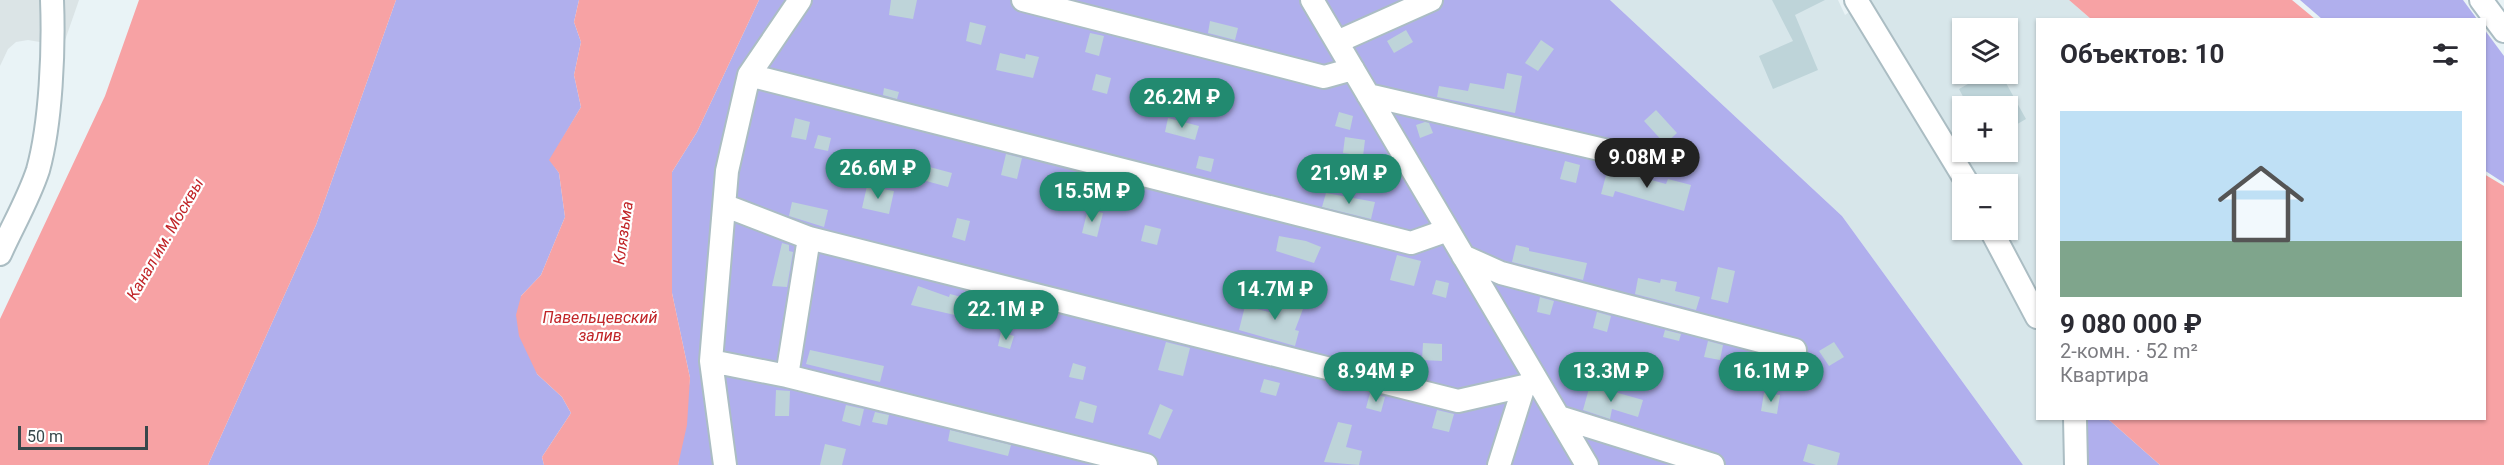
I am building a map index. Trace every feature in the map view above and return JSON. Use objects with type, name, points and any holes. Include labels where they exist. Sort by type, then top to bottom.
[{"type":"street","points":[[725,465],[711,361],[726,206],[727,171],[749,75],[800,0]]},
{"type":"street","points":[[1023,0],[1324,77],[1353,69]]},
{"type":"street","points":[[1312,0],[1463,256],[1531,382],[1559,417],[1587,465]]},
{"type":"street","points":[[1337,42],[1431,0]]},
{"type":"street","points":[[1856,0],[1962,174]]},
{"type":"street","points":[[2481,0],[2504,31]]},
{"type":"street","points":[[0,254],[38,171],[44,142],[53,44],[48,1]]},
{"type":"street","points":[[749,75],[1411,243],[1448,230]]},
{"type":"street","points":[[1368,95],[1664,164]]},
{"type":"street","points":[[726,206],[809,238],[1458,401],[1531,382]]},
{"type":"street","points":[[787,376],[809,238]]},
{"type":"street","points":[[1996,240],[2036,315]]},
{"type":"street","points":[[1463,256],[1501,273],[1795,350]]},
{"type":"street","points":[[711,361],[787,376],[1146,465]]},
{"type":"street","points":[[1499,465],[1531,382]]},
{"type":"street","points":[[1559,417],[1713,465]]},
{"type":"street","points":[[2075,420],[2076,465]]},
{"type":"shaded area","points":[[0,0],[79,0],[63,46],[28,40],[16,42],[8,49],[0,66]]},
{"type":"shaded area","points":[[396,0],[579,0],[574,22],[581,42],[574,75],[581,107],[550,160],[559,173],[565,217],[541,275],[521,296],[537,374],[562,397],[571,413],[542,457],[544,465],[208,465],[316,225]]},
{"type":"shaded area","points":[[759,0],[1610,0],[1842,216],[2023,465],[678,465],[690,378],[672,293],[672,172],[697,132]]},
{"type":"shaded area","points":[[1610,0],[1838,0],[1845,15],[1867,0],[2069,0],[2090,18],[2036,18],[2036,420],[2082,420],[2071,465],[2023,465],[1842,216]]},
{"type":"shaded area","points":[[2300,0],[2463,0],[2476,18],[2321,18]]},
{"type":"shaded area","points":[[2486,32],[2504,56],[2504,183],[2486,171]]},
{"type":"shaded area","points":[[2082,420],[2109,420],[2160,465],[2071,465]]},
{"type":"water","name":"Канал им. Москвы","points":[[139,0],[396,0],[316,225],[208,465],[0,465],[0,319],[105,96]]},
{"type":"water","name":"Павельцевский залив","points":[[579,0],[759,0],[697,132],[672,172],[672,293],[690,378],[687,425],[678,465],[544,465],[542,457],[571,413],[562,397],[537,374],[519,336],[516,315],[521,296],[541,275],[565,217],[559,173],[549,160],[581,107],[574,75],[581,42],[574,22]]},
{"type":"water","points":[[2069,0],[2292,0],[2314,18],[2090,18]]},
{"type":"water","points":[[2486,175],[2504,186],[2504,465],[2160,465],[2109,420],[2486,420]]},
{"type":"building","points":[[891,0],[917,0],[913,19],[889,15]]},
{"type":"building","points":[[1772,0],[1825,0],[1795,15],[1818,70],[1773,89],[1759,56],[1793,41]]},
{"type":"building","points":[[1210,21],[1238,28],[1235,40],[1208,33]]},
{"type":"building","points":[[970,22],[986,26],[981,45],[966,41]]},
{"type":"building","points":[[1406,30],[1413,42],[1394,53],[1387,41]]},
{"type":"building","points":[[1090,33],[1104,36],[1099,56],[1085,52]]},
{"type":"building","points":[[1541,40],[1554,49],[1538,71],[1525,63]]},
{"type":"building","points":[[1000,53],[1025,59],[1026,54],[1039,57],[1033,78],[996,70]]},
{"type":"building","points":[[1507,73],[1522,76],[1515,113],[1437,97],[1439,86],[1468,91],[1470,83],[1504,89]]},
{"type":"building","points":[[1096,74],[1111,78],[1107,94],[1092,90]]},
{"type":"building","points":[[1968,84],[2007,84],[2013,96],[1963,96],[1959,89]]},
{"type":"building","points":[[884,88],[899,92],[897,99],[883,95]]},
{"type":"building","points":[[2018,105],[2026,119],[2018,124]]},
{"type":"building","points":[[1656,110],[1677,133],[1665,144],[1644,121]]},
{"type":"building","points":[[1339,112],[1353,116],[1350,130],[1335,126]]},
{"type":"building","points":[[795,118],[810,122],[806,140],[791,137]]},
{"type":"building","points":[[1168,118],[1199,126],[1195,140],[1165,132]]},
{"type":"building","points":[[1429,123],[1433,133],[1420,138],[1416,125]]},
{"type":"building","points":[[818,135],[831,138],[828,151],[814,148]]},
{"type":"building","points":[[1345,137],[1365,140],[1363,156],[1343,153]]},
{"type":"building","points":[[1006,154],[1022,158],[1017,179],[1001,175]]},
{"type":"building","points":[[1199,156],[1214,159],[1211,172],[1196,168]]},
{"type":"building","points":[[907,161],[952,173],[948,187],[919,179],[918,184],[902,180]]},
{"type":"building","points":[[1565,161],[1580,165],[1576,183],[1560,179]]},
{"type":"building","points":[[1608,168],[1666,184],[1668,179],[1691,185],[1684,211],[1615,191],[1613,197],[1601,194]]},
{"type":"building","points":[[867,186],[894,191],[889,214],[862,208]]},
{"type":"building","points":[[1326,193],[1375,202],[1371,219],[1322,207]]},
{"type":"building","points":[[792,202],[828,210],[824,227],[789,216]]},
{"type":"building","points":[[1088,209],[1103,213],[1097,237],[1082,233]]},
{"type":"building","points":[[957,218],[970,221],[965,241],[952,237]]},
{"type":"building","points":[[1145,225],[1161,229],[1157,245],[1141,241]]},
{"type":"building","points":[[1279,236],[1306,241],[1321,247],[1314,263],[1276,251]]},
{"type":"building","points":[[782,243],[789,245],[789,251],[793,252],[787,287],[772,286]]},
{"type":"building","points":[[1516,245],[1529,248],[1529,251],[1587,263],[1583,280],[1512,262]]},
{"type":"building","points":[[1397,255],[1421,261],[1414,286],[1390,280]]},
{"type":"building","points":[[1718,267],[1735,271],[1728,303],[1711,299]]},
{"type":"building","points":[[1638,278],[1660,283],[1661,279],[1677,282],[1675,291],[1700,297],[1696,310],[1635,294]]},
{"type":"building","points":[[1436,280],[1449,283],[1446,298],[1432,294]]},
{"type":"building","points":[[918,286],[949,297],[950,294],[973,300],[968,318],[911,305]]},
{"type":"building","points":[[1284,293],[1306,301],[1295,330],[1299,331],[1295,346],[1239,330],[1245,306],[1277,314]]},
{"type":"building","points":[[1540,297],[1554,301],[1550,315],[1537,312]]},
{"type":"building","points":[[1597,312],[1611,316],[1607,332],[1593,328]]},
{"type":"building","points":[[1665,330],[1681,334],[1679,341],[1663,337]]},
{"type":"building","points":[[1001,332],[1014,336],[1010,349],[998,346]]},
{"type":"building","points":[[1708,341],[1723,345],[1720,360],[1704,357]]},
{"type":"building","points":[[1166,342],[1190,348],[1183,376],[1158,370]]},
{"type":"building","points":[[1834,342],[1844,357],[1829,366],[1819,351]]},
{"type":"building","points":[[1423,343],[1442,344],[1442,361],[1422,360]]},
{"type":"building","points":[[810,350],[884,366],[880,382],[806,364]]},
{"type":"building","points":[[1750,352],[1767,357],[1762,376],[1745,372]]},
{"type":"building","points":[[1073,363],[1086,367],[1083,380],[1069,377]]},
{"type":"building","points":[[1804,366],[1817,369],[1813,387],[1792,382],[1795,368],[1803,369]]},
{"type":"building","points":[[1264,379],[1280,383],[1276,396],[1260,392]]},
{"type":"building","points":[[1590,385],[1643,400],[1638,417],[1612,409],[1610,419],[1583,410]]},
{"type":"building","points":[[776,390],[790,391],[789,416],[775,416]]},
{"type":"building","points":[[1370,393],[1385,397],[1381,412],[1366,408]]},
{"type":"building","points":[[1764,393],[1780,395],[1777,414],[1761,411]]},
{"type":"building","points":[[1080,401],[1097,406],[1093,423],[1075,418]]},
{"type":"building","points":[[1160,404],[1173,410],[1160,439],[1148,434]]},
{"type":"building","points":[[846,405],[864,409],[860,426],[842,421]]},
{"type":"building","points":[[1437,410],[1454,414],[1449,432],[1432,428]]},
{"type":"building","points":[[875,412],[889,415],[887,425],[872,422]]},
{"type":"building","points":[[1338,422],[1352,425],[1346,447],[1362,451],[1359,465],[1324,462]]},
{"type":"building","points":[[950,430],[1011,445],[1008,456],[948,441]]},
{"type":"building","points":[[825,444],[846,449],[842,465],[820,465]]},
{"type":"building","points":[[1808,444],[1840,453],[1837,465],[1816,465],[1803,461]]},
{"type":"water label","name":"Клязьма","points":[[623,233]]}]
